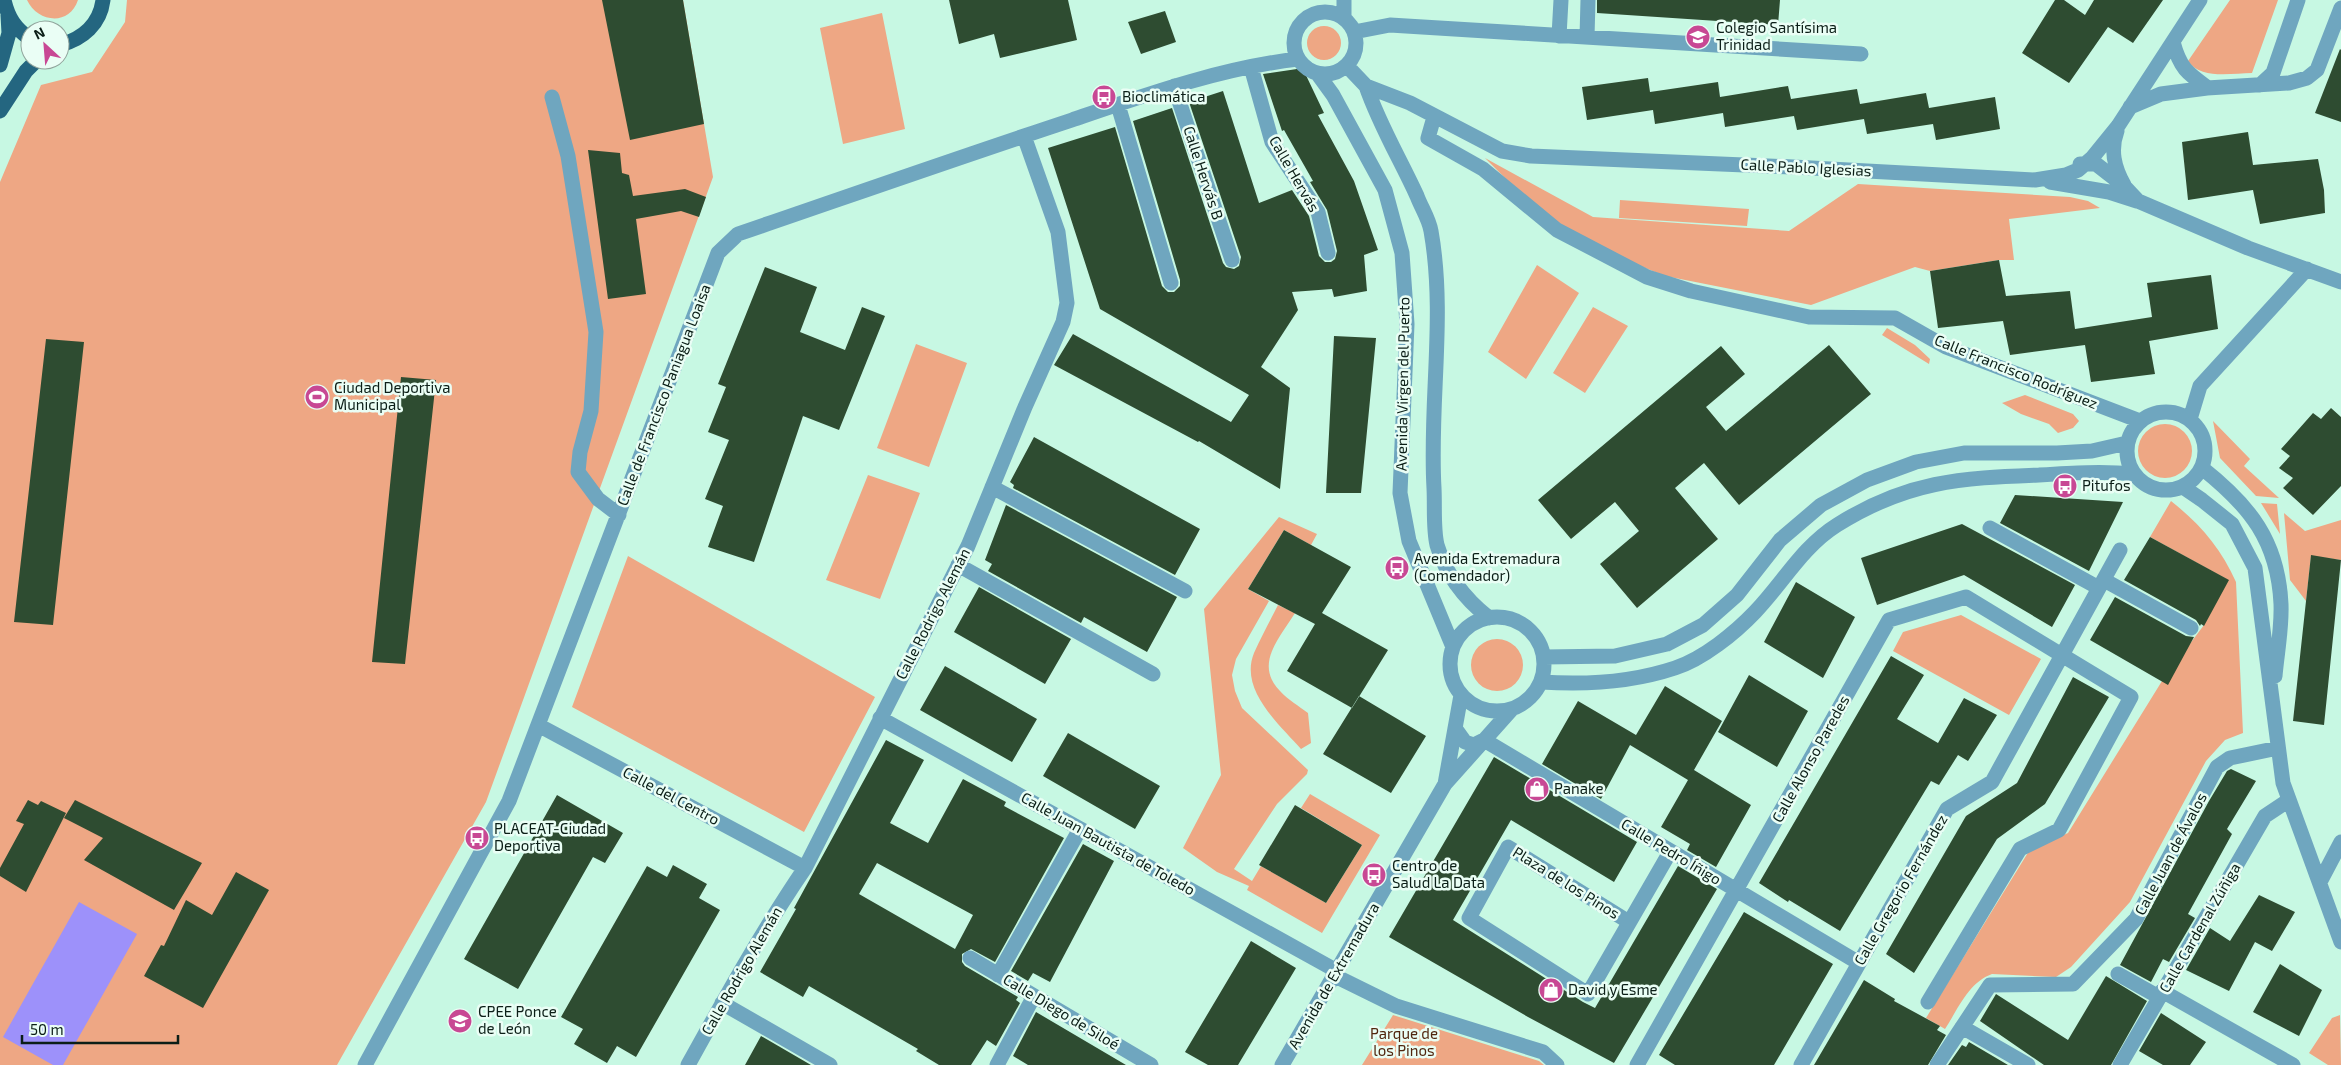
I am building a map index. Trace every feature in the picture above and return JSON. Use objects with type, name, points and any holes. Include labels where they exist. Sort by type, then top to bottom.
[{"type":"main road","points":[[0,64],[9,33],[8,15],[4,0]]},
{"type":"main road","points":[[70,42],[89,31],[98,18],[103,0]]},
{"type":"main road","points":[[8,15],[20,31]]},
{"type":"main road","points":[[0,111],[27,70]]},
{"type":"street","points":[[1308,17],[1323,12],[1331,12],[1344,18],[1354,32],[1355,52],[1347,66],[1336,72],[1317,73],[1307,68],[1298,59],[1295,48],[1297,29],[1308,17],[1313,0]]},
{"type":"street","points":[[1344,0],[1344,18]]},
{"type":"street","points":[[1559,36],[1561,0]]},
{"type":"street","points":[[1587,37],[1588,0]]},
{"type":"street","name":"Calle Pablo Iglesias","points":[[1347,66],[1366,86],[1410,103],[1502,151],[1531,156],[2035,180],[2066,175],[2078,170],[2118,126],[2200,0]]},
{"type":"street","points":[[2260,85],[2273,73],[2298,0]]},
{"type":"street","points":[[2103,191],[2090,178],[2085,168],[2090,156],[2131,106],[2161,94],[2208,88],[2299,81],[2307,78],[2317,70],[2341,8]]},
{"type":"street","points":[[1354,32],[1390,25],[1861,54]]},
{"type":"street","name":"Calle de Francisco Paniagua Loaisa","points":[[1259,65],[1295,38]]},
{"type":"street","points":[[2173,42],[2177,58],[2184,70],[2208,88]]},
{"type":"street","name":"Calle de Francisco Paniagua Loaisa","points":[[365,1065],[509,801],[718,253],[738,234],[1024,136],[1174,86],[1259,65],[1298,59]]},
{"type":"street","name":"Calle Hervás","points":[[1259,65],[1272,142],[1318,212],[1328,253]]},
{"type":"street","points":[[2156,69],[2208,88]]},
{"type":"street","points":[[2156,69],[2169,87],[2180,92]]},
{"type":"street","name":"Avenida Virgen del Puerto","points":[[1317,73],[1333,95],[1385,190],[1402,254],[1407,324],[1400,493],[1409,541],[1453,647]]},
{"type":"street","name":"Calle Hervás B","points":[[1174,86],[1232,260]]},
{"type":"street","name":"Avenida Virgen del Puerto","points":[[1366,86],[1373,107],[1397,152],[1431,228],[1438,302],[1431,449],[1437,544],[1448,573],[1474,606],[1489,618]]},
{"type":"street","points":[[552,97],[568,156],[596,332],[591,411],[580,452],[578,472],[598,498],[619,514]]},
{"type":"street","points":[[1118,105],[1171,283]]},
{"type":"street","name":"Calle Francisco Rodríguez","points":[[1434,117],[1428,138],[1483,168],[1557,230],[1647,277],[1691,291],[1809,317],[1895,318],[1946,347],[2140,421]]},
{"type":"street","points":[[2118,126],[2113,152],[2116,169],[2124,184],[2138,201]]},
{"type":"street","name":"Calle Rodrigo Alemán","points":[[688,1065],[778,908],[805,868],[958,565],[1063,322],[1067,303],[1058,232],[1024,136]]},
{"type":"street","points":[[2016,179],[2068,165],[2090,156]]},
{"type":"street","points":[[2090,156],[2096,164],[2138,201]]},
{"type":"street","points":[[2035,180],[2103,191],[2138,201],[2248,248],[2341,282]]},
{"type":"street","points":[[2172,412],[2200,386],[2308,269]]},
{"type":"street","points":[[2190,419],[2200,386]]},
{"type":"street","points":[[2160,412],[2172,412],[2182,413],[2201,432],[2206,456],[2202,468],[2194,479],[2183,487],[2170,490],[2156,489],[2143,484],[2134,474],[2129,464],[2127,443],[2132,431],[2140,421],[2160,412]]},
{"type":"street","points":[[1544,657],[1615,656],[1668,644],[1703,625],[1737,595],[1780,540],[1822,505],[1867,480],[1916,462],[1964,453],[2056,453],[2092,450],[2127,443]]},
{"type":"street","points":[[2202,468],[2247,508],[2263,532],[2275,561],[2281,605],[2273,708]]},
{"type":"street","points":[[1541,682],[1618,681],[1676,668],[1718,645],[1755,612],[1798,558],[1836,525],[1878,502],[1922,486],[1967,478],[2056,474],[2134,474]]},
{"type":"street","points":[[992,487],[1185,591]]},
{"type":"street","points":[[2183,487],[2232,524],[2255,568],[2283,783],[2341,942]]},
{"type":"street","points":[[1990,528],[2191,628]]},
{"type":"street","name":"Calle Gregorio Fernández","points":[[1801,1065],[1947,809],[1992,782],[2120,550]]},
{"type":"street","points":[[958,565],[1153,674]]},
{"type":"street","name":"Calle Alonso Paredes","points":[[1637,1065],[1889,620],[1966,597],[2131,697],[2059,830],[2020,849],[1928,1002]]},
{"type":"street","points":[[1504,617],[1518,622],[1531,630],[1539,643],[1544,657],[1544,670],[1541,682],[1534,694],[1524,703],[1512,709],[1498,712],[1484,710],[1471,704],[1460,695],[1450,672],[1453,647],[1461,633],[1474,623],[1489,618],[1504,617]]},
{"type":"street","points":[[1445,784],[1460,695]]},
{"type":"street","points":[[1445,784],[1512,709]]},
{"type":"street","name":"Calle Juan Bautista de Toledo","points":[[880,718],[1396,1006],[1543,1052],[1557,1065]]},
{"type":"street","name":"Calle del Centro","points":[[538,725],[805,868]]},
{"type":"street","points":[[1455,728],[1465,742],[1474,745],[1484,740]]},
{"type":"street","name":"Calle Pedro Íñigo","points":[[1484,740],[1859,963]]},
{"type":"street","name":"Calle Juan de Ávalos","points":[[1937,1065],[1990,985],[2073,984],[2136,919],[2217,767],[2230,758],[2278,748]]},
{"type":"street","name":"Avenida de Extremadura","points":[[1282,1065],[1445,784]]},
{"type":"street","name":"Calle Cardenal Zúñiga","points":[[2120,1065],[2265,816],[2289,800]]},
{"type":"street","points":[[998,975],[1080,829]]},
{"type":"street","points":[[2320,882],[2341,842]]},
{"type":"street","name":"Plaza de los Pinos","points":[[1629,922],[1508,847],[1468,918],[1588,994],[1670,852]]},
{"type":"street","name":"Calle Diego de Siloé","points":[[970,958],[1151,1065]]},
{"type":"street","points":[[2118,974],[2161,994],[2293,1065]]},
{"type":"street","points":[[997,1065],[1034,996]]},
{"type":"street","points":[[722,1003],[830,1065]]},
{"type":"street","points":[[1962,1027],[2028,1065]]},
{"type":"green space","points":[[27,0],[78,0],[74,9],[68,14],[61,18],[53,18],[45,17],[38,13]]},
{"type":"green space","name":"Ciudad Deportiva Municipal","points":[[127,0],[683,0],[713,177],[486,802],[337,1065],[0,1065],[0,182],[41,85],[92,72],[125,22]]},
{"type":"green space","points":[[2230,0],[2278,0],[2252,73],[2217,74],[2201,71],[2188,61]]},
{"type":"green space","points":[[882,13],[905,129],[843,144],[820,28]]},
{"type":"green space","points":[[1324,26],[1331,27],[1336,31],[1340,36],[1340,50],[1336,55],[1331,59],[1324,60],[1317,59],[1312,55],[1308,50],[1307,43],[1308,36],[1312,31],[1317,27]]},
{"type":"green space","points":[[1485,158],[1593,217],[1789,231],[1858,184],[2070,197],[2088,201],[2100,208],[2009,219],[2014,260],[1999,260],[1930,271],[1915,267],[1811,305],[1665,276],[1623,259],[1555,222],[1519,192]]},
{"type":"green space","points":[[1620,200],[1749,209],[1747,226],[1619,218]]},
{"type":"green space","points":[[1537,265],[1579,293],[1526,379],[1488,352]]},
{"type":"green space","points":[[1593,307],[1628,326],[1585,393],[1553,373]]},
{"type":"green space","points":[[1887,328],[1915,345],[1930,359],[1929,364],[1882,335]]},
{"type":"green space","points":[[916,344],[967,363],[929,467],[877,448]]},
{"type":"green space","points":[[2025,395],[2073,414],[2079,421],[2073,428],[2058,433],[2049,424],[2021,414],[2002,403]]},
{"type":"green space","points":[[2213,421],[2250,459],[2244,466],[2279,498],[2256,496],[2220,458]]},
{"type":"green space","points":[[2160,424],[2170,424],[2184,432],[2190,441],[2192,451],[2190,461],[2184,470],[2170,478],[2160,478],[2150,473],[2143,466],[2138,456],[2138,446],[2143,436],[2150,429]]},
{"type":"green space","points":[[868,475],[920,493],[880,599],[826,580]]},
{"type":"green space","points":[[2171,501],[2209,537],[2224,558],[2236,582],[2243,733],[2225,740],[2206,761],[2130,902],[2071,967],[2056,977],[1992,974],[1977,983],[1970,990],[1945,1029],[1926,1018],[2029,851],[2068,833],[2162,681],[2204,625],[2228,580],[2150,537]]},
{"type":"green space","points":[[2261,503],[2277,504],[2280,534]]},
{"type":"green space","points":[[2284,513],[2305,531],[2341,520],[2341,560],[2311,556],[2306,601],[2290,580]]},
{"type":"green space","points":[[1279,517],[1317,534],[1311,545],[1284,530],[1248,589],[1269,601],[1236,659],[1232,675],[1235,691],[1242,708],[1308,770],[1307,774],[1277,804],[1234,869],[1252,881],[1261,866],[1326,903],[1362,845],[1301,808],[1310,794],[1380,835],[1322,933],[1247,890],[1249,886],[1217,872],[1183,848],[1221,775],[1204,609]]},
{"type":"green space","points":[[628,556],[875,697],[804,832],[572,707]]},
{"type":"green space","points":[[1278,605],[1295,613],[1276,642],[1269,661],[1269,671],[1280,691],[1308,713],[1311,743],[1301,749],[1264,706],[1256,693],[1252,680],[1251,667],[1254,653]]},
{"type":"green space","points":[[1961,615],[2041,659],[2009,715],[1893,651],[1903,632]]},
{"type":"green space","points":[[1492,639],[1502,639],[1512,643],[1519,650],[1523,665],[1519,680],[1512,687],[1502,691],[1492,691],[1482,687],[1475,680],[1471,670],[1471,660],[1475,650],[1482,643]]},
{"type":"green space","name":"Parque de los Pinos","points":[[1393,1015],[1539,1061],[1544,1065],[1362,1065]]},
{"type":"green space","points":[[2340,1015],[2341,1065],[2328,1065],[2309,1053],[2332,1018]]},
{"type":"shaded area","points":[[79,902],[137,934],[63,1065],[53,1065],[3,1037]]},
{"type":"building","points":[[602,0],[683,0],[704,124],[630,140]]},
{"type":"building","points":[[949,0],[1068,0],[1077,40],[1000,58],[994,34],[959,44]]},
{"type":"building","points":[[1597,0],[1780,0],[1778,25],[1597,13]]},
{"type":"building","points":[[2055,0],[2064,0],[2085,15],[2094,0],[2163,0],[2133,43],[2108,27],[2069,83],[2022,53]]},
{"type":"building","points":[[1165,11],[1176,42],[1141,54],[1128,22]]},
{"type":"building","points":[[2341,50],[2341,122],[2315,113]]},
{"type":"building","points":[[1303,69],[1324,113],[1318,115],[1354,181],[1378,250],[1364,255],[1367,291],[1334,297],[1332,289],[1292,292],[1298,310],[1261,367],[1290,388],[1280,489],[1199,441],[1054,365],[1073,334],[1231,422],[1249,395],[1100,309],[1048,148],[1115,127],[1162,286],[1168,292],[1174,292],[1180,286],[1180,280],[1133,121],[1172,108],[1223,263],[1226,267],[1234,269],[1239,266],[1241,257],[1189,102],[1223,91],[1259,203],[1292,190],[1309,216],[1319,256],[1325,262],[1331,262],[1335,259],[1337,251],[1327,210],[1310,182],[1313,181],[1284,130],[1282,131],[1263,74]]},
{"type":"building","points":[[1648,78],[1650,92],[1718,82],[1720,97],[1788,86],[1791,99],[1857,89],[1860,104],[1926,93],[1929,108],[1995,97],[2000,129],[1936,140],[1933,124],[1867,134],[1864,119],[1797,130],[1794,116],[1725,127],[1723,113],[1655,124],[1653,110],[1587,120],[1582,87]]},
{"type":"building","points":[[2248,132],[2253,165],[2318,159],[2324,190],[2325,213],[2260,224],[2253,190],[2188,200],[2182,142]]},
{"type":"building","points":[[588,150],[620,153],[622,173],[629,175],[633,196],[685,189],[706,197],[699,217],[681,211],[636,219],[646,294],[608,299]]},
{"type":"building","points":[[1999,260],[2006,296],[2070,291],[2075,329],[2152,317],[2147,283],[2211,275],[2218,329],[2149,341],[2155,374],[2091,382],[2085,345],[2010,355],[2003,321],[1938,328],[1930,271]]},
{"type":"building","points":[[765,267],[817,287],[800,332],[845,350],[862,307],[885,316],[839,430],[803,416],[754,562],[708,547],[723,506],[705,499],[729,440],[708,432],[726,387],[718,384]]},
{"type":"building","points":[[1334,336],[1376,338],[1361,493],[1326,493]]},
{"type":"building","points":[[46,339],[84,342],[53,625],[14,622]]},
{"type":"building","points":[[1829,345],[1871,394],[1739,505],[1704,463],[1675,488],[1718,539],[1637,608],[1600,564],[1639,531],[1615,502],[1571,539],[1538,500],[1721,346],[1745,374],[1706,407],[1726,431]]},
{"type":"building","points":[[401,377],[436,380],[405,664],[372,662]]},
{"type":"building","points":[[2331,408],[2341,417],[2341,486],[2313,515],[2283,488],[2293,478],[2279,468],[2290,456],[2281,449],[2313,413],[2321,419]]},
{"type":"building","points":[[1034,437],[1200,529],[1175,575],[1013,488],[1014,485],[1010,482]]},
{"type":"building","points":[[2015,495],[2123,502],[2089,571],[2000,523]]},
{"type":"building","points":[[1006,505],[1177,597],[1147,652],[1084,617],[1081,623],[988,571],[992,564],[985,560]]},
{"type":"building","points":[[1962,524],[2075,585],[2052,627],[1964,575],[1877,605],[1861,558]]},
{"type":"building","points":[[1284,530],[1351,567],[1322,613],[1388,650],[1352,708],[1287,671],[1315,624],[1248,589]]},
{"type":"building","points":[[2150,537],[2229,580],[2204,626],[2201,624],[2200,626],[2196,620],[2124,580]]},
{"type":"building","points":[[2311,555],[2341,560],[2324,725],[2293,721]]},
{"type":"building","points":[[1796,582],[1855,617],[1823,678],[1764,642]]},
{"type":"building","points":[[979,587],[1071,639],[1045,684],[954,632]]},
{"type":"building","points":[[2115,597],[2186,636],[2194,637],[2168,685],[2090,640]]},
{"type":"building","points":[[1891,656],[1924,675],[1897,719],[1938,743],[1964,698],[1997,715],[1968,761],[1958,755],[1939,785],[1931,781],[1840,931],[1789,900],[1788,902],[1759,883]]},
{"type":"building","points":[[945,666],[1037,719],[1012,762],[920,710]]},
{"type":"building","points":[[1749,675],[1808,711],[1777,767],[1718,732]]},
{"type":"building","points":[[2073,677],[2109,697],[2045,804],[1997,839],[1914,973],[1886,954],[1966,816],[2017,783]]},
{"type":"building","points":[[1665,686],[1722,721],[1694,770],[1751,805],[1716,867],[1687,850],[1690,844],[1661,827],[1688,780],[1630,745],[1601,799],[1542,764],[1578,701],[1636,735]]},
{"type":"building","points":[[1359,696],[1426,736],[1391,793],[1323,754]]},
{"type":"building","points":[[1068,733],[1160,786],[1135,829],[1043,776]]},
{"type":"building","points":[[886,740],[924,760],[890,823],[928,843],[963,779],[1006,802],[1004,806],[1064,838],[995,962],[971,949],[962,954],[962,962],[965,966],[1018,997],[1016,1000],[1020,1003],[996,1046],[987,1040],[971,1065],[939,1065],[916,1051],[918,1049],[809,986],[803,997],[760,972],[796,909],[794,908]],"holes":[[[877,863],[973,915],[955,949],[859,894]]]},
{"type":"building","points":[[1494,757],[1637,842],[1614,882],[1511,820],[1453,920],[1583,1002],[1595,1008],[1678,866],[1717,889],[1614,1063],[1528,1017],[1389,937]]},
{"type":"building","points":[[2231,769],[2256,781],[2227,829],[2232,834],[2188,914],[2195,918],[2169,962],[2163,959],[2151,982],[2120,965],[2209,801],[2227,771]]},
{"type":"building","points":[[557,795],[623,833],[605,863],[593,857],[518,989],[464,959]]},
{"type":"building","points":[[28,800],[38,805],[41,801],[66,813],[26,892],[0,876],[0,868],[24,824],[16,821]]},
{"type":"building","points":[[75,800],[202,863],[174,910],[84,860],[103,838],[64,818]]},
{"type":"building","points":[[1295,805],[1362,845],[1326,903],[1259,865]]},
{"type":"building","points":[[1083,844],[1114,861],[1050,982],[1033,973],[1028,981],[1011,971]]},
{"type":"building","points":[[673,865],[707,884],[699,898],[720,910],[636,1057],[617,1046],[607,1063],[574,1044],[583,1029],[561,1017],[647,866],[667,877]]},
{"type":"building","points":[[236,872],[269,890],[203,1008],[144,976],[161,945],[164,946],[186,900],[212,915]]},
{"type":"building","points":[[2259,895],[2295,912],[2272,951],[2255,942],[2229,991],[2186,970],[2210,928],[2230,941]]},
{"type":"building","points":[[1744,912],[1833,964],[1774,1065],[1675,1065],[1659,1055]]},
{"type":"building","points":[[1251,941],[1296,968],[1238,1065],[1208,1065],[1185,1052]]},
{"type":"building","points":[[2280,964],[2322,990],[2299,1036],[2253,1012]]},
{"type":"building","points":[[2106,976],[2147,1001],[2111,1065],[2044,1065],[1980,1021],[1996,994],[2068,1040]]},
{"type":"building","points":[[1864,980],[1895,999],[1894,1001],[1940,1026],[1937,1030],[1946,1035],[1928,1065],[1814,1065]]},
{"type":"building","points":[[1036,1012],[1126,1065],[1028,1065],[1013,1056]]},
{"type":"building","points":[[2161,1013],[2206,1042],[2190,1065],[2163,1065],[2139,1051]]},
{"type":"building","points":[[761,1036],[811,1065],[745,1065]]},
{"type":"building","points":[[1969,1042],[2008,1065],[1948,1065],[1962,1045],[1966,1047]]},
{"type":"place","name":"Colegio Santísima Trinidad","points":[[1698,37]]},
{"type":"place","name":"Bioclimática","points":[[1104,97]]},
{"type":"place","name":"Ciudad Deportiva Municipal","points":[[317,397]]},
{"type":"place","name":"Pitufos","points":[[2065,486]]},
{"type":"place","name":"Avenida Extremadura (Comendador)","points":[[1397,568]]},
{"type":"place","name":"Panake","points":[[1537,789]]},
{"type":"place","name":"PLACEAT-Ciudad Deportiva","points":[[477,838]]},
{"type":"place","name":"Centro de Salud La Data","points":[[1374,875]]},
{"type":"place","name":"David y Esme","points":[[1551,990]]},
{"type":"place","name":"CPEE Ponce de León","points":[[460,1021]]}]
